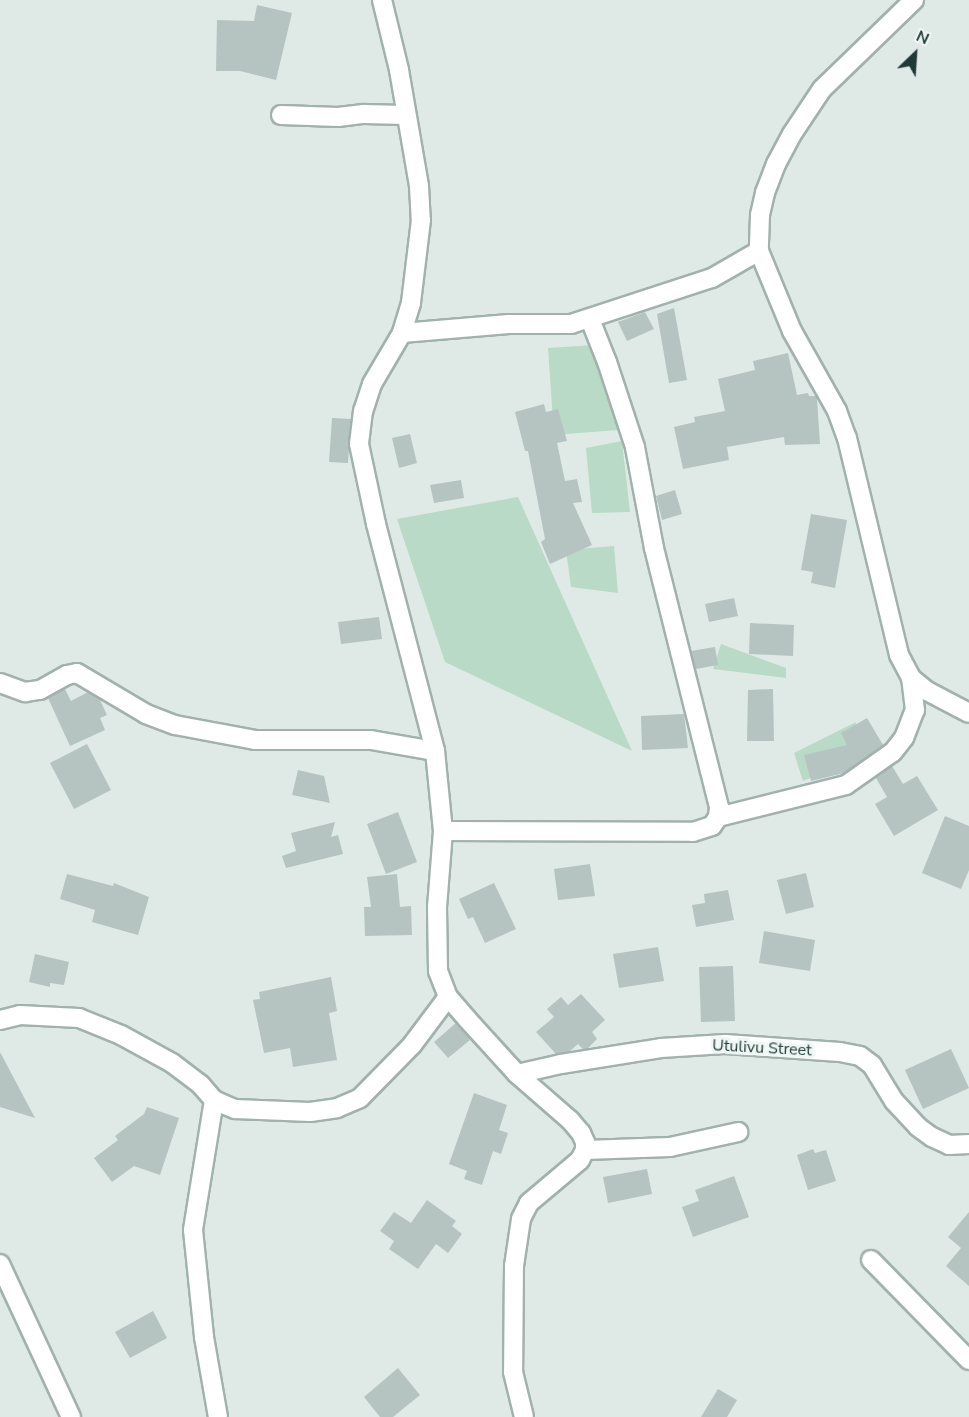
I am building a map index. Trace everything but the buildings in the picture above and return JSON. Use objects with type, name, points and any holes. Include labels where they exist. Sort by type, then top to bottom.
[{"type":"street","points":[[382,0],[399,70],[418,186],[421,220],[411,303],[402,333],[372,384],[363,411],[359,444],[376,524],[435,752],[443,831],[436,945],[438,971],[448,997],[517,1074],[576,1127],[581,1133],[585,1150],[580,1160],[529,1203],[521,1219],[514,1266],[513,1372],[524,1417]]},
{"type":"street","points":[[718,817],[846,785],[893,752],[904,738],[915,710],[911,678],[899,655],[893,635],[857,475],[837,411],[792,331],[759,251],[760,215],[765,193],[776,164],[792,134],[822,89],[914,0]]},
{"type":"street","points":[[281,115],[405,115]]},
{"type":"street","points":[[402,333],[509,324],[571,324],[712,278],[759,251]]},
{"type":"street","points":[[443,831],[693,832],[712,826],[718,817],[719,807],[654,548],[635,447],[608,362],[590,319]]},
{"type":"street","points":[[0,683],[25,692],[40,690],[66,675],[77,673],[86,676],[146,714],[176,725],[255,740],[371,740],[435,752]]},
{"type":"street","points":[[911,678],[927,691],[969,714]]},
{"type":"street","points":[[0,1020],[20,1015],[79,1018],[122,1035],[172,1063],[200,1084],[214,1100],[236,1109],[310,1112],[337,1108],[360,1098],[412,1045],[448,997]]},
{"type":"street","name":"Utulivu Street","points":[[517,1074],[561,1064],[661,1048],[714,1045],[840,1052],[860,1056],[872,1065],[894,1101],[918,1127],[949,1145],[969,1144]]},
{"type":"street","points":[[214,1100],[193,1230],[215,1415]]},
{"type":"street","points":[[585,1150],[670,1147],[738,1132]]},
{"type":"street","points":[[871,1260],[969,1360]]},
{"type":"street","points":[[0,1264],[71,1417]]},
{"type":"green space","points":[[594,345],[630,429],[554,435],[548,348]]},
{"type":"green space","points":[[622,441],[630,512],[592,513],[586,448]]},
{"type":"green space","points":[[518,497],[632,751],[445,662],[397,519]]},
{"type":"green space","points":[[614,546],[618,593],[571,587],[566,550]]},
{"type":"green space","points":[[721,644],[786,668],[786,678],[713,669]]},
{"type":"green space","points":[[856,722],[850,762],[803,781],[794,753]]}]
